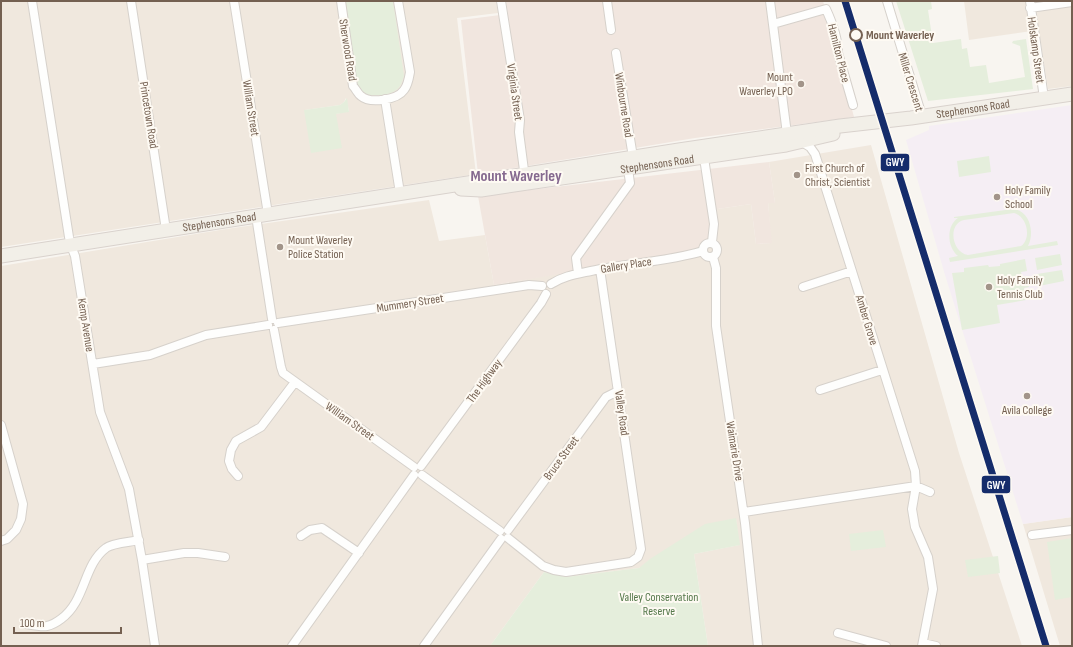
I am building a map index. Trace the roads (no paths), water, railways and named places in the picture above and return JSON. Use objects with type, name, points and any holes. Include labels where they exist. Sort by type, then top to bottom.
[{"type":"main road","name":"Stephensons Road","points":[[702,152],[787,134],[1072,94]]},
{"type":"main road","name":"Stephensons Road","points":[[1,256],[400,193],[480,185],[702,152],[802,142],[873,123]]},
{"type":"street","name":"Kemp Avenue","points":[[32,1],[70,246],[75,256],[100,412],[129,489],[139,540],[155,646]]},
{"type":"street","name":"Princetown Road","points":[[131,1],[166,230]]},
{"type":"street","name":"William Street","points":[[234,1],[262,215],[273,324],[283,373],[418,471],[543,566],[566,572],[631,562],[638,557]]},
{"type":"street","name":"Sherwood Road","points":[[341,1],[353,86],[361,97],[374,100],[398,96],[404,90],[408,82],[410,72],[398,1]]},
{"type":"street","name":"Virginia Street","points":[[501,1],[520,120],[519,132],[526,178]]},
{"type":"street","points":[[607,1],[611,30]]},
{"type":"street","points":[[770,1],[787,134]]},
{"type":"street","name":"Miller Crescent","points":[[887,1],[922,116]]},
{"type":"street","points":[[1030,4],[1072,2]]},
{"type":"street","name":"Holskamp Street","points":[[1030,4],[1044,98]]},
{"type":"street","name":"Hamilton Place","points":[[773,26],[826,9],[838,44],[838,53],[853,105]]},
{"type":"street","name":"Winbourne Road","points":[[616,53],[631,163]]},
{"type":"street","points":[[385,99],[400,193]]},
{"type":"street","points":[[815,154],[816,146],[821,137]]},
{"type":"street","name":"Amber Grove","points":[[802,142],[809,146],[815,154],[914,470],[916,486],[912,509],[915,527],[928,557],[933,589],[923,645]]},
{"type":"street","points":[[702,152],[714,224],[712,242]]},
{"type":"street","points":[[578,274],[576,258],[630,183],[631,163]]},
{"type":"street","points":[[712,242],[718,248],[717,254],[713,257],[708,257],[703,251],[705,244],[712,242]]},
{"type":"street","name":"Gallery Place","points":[[550,284],[560,278],[600,269],[687,256],[703,251]]},
{"type":"street","name":"Waimarie Drive","points":[[713,257],[716,268],[716,326],[744,512],[758,646]]},
{"type":"street","name":"Valley Road","points":[[600,269],[641,549],[638,557]]},
{"type":"street","points":[[803,287],[852,271]]},
{"type":"street","points":[[545,283],[550,284],[552,291],[546,294],[542,290],[542,286],[545,283]]},
{"type":"street","name":"Mummery Street","points":[[93,364],[150,355],[206,335],[529,285],[542,286]]},
{"type":"street","name":"The Highway","points":[[292,646],[541,303],[546,294]]},
{"type":"street","points":[[820,390],[882,370]]},
{"type":"street","points":[[238,476],[232,469],[229,461],[231,450],[236,441],[261,427],[295,382]]},
{"type":"street","name":"Bruce Street","points":[[424,646],[606,397],[618,391]]},
{"type":"street","points":[[1,425],[22,504],[21,519],[16,530],[7,539],[1,541]]},
{"type":"street","points":[[744,512],[916,486],[930,492]]},
{"type":"street","points":[[301,536],[310,530],[322,528],[359,553]]},
{"type":"street","points":[[1032,535],[1072,530]]},
{"type":"street","points":[[26,624],[47,626],[56,622],[72,608],[79,598],[93,564],[98,555],[107,546],[139,540]]},
{"type":"street","points":[[142,560],[184,552],[225,557]]},
{"type":"street","points":[[838,633],[886,646]]},
{"type":"street","points":[[923,645],[936,646]]},
{"type":"place","name":"Mount Waverley","points":[[856,35]]},
{"type":"place","name":"Mount Waverley LPO","points":[[801,84]]},
{"type":"place","name":"First Church of Christ, Scientist","points":[[797,175]]},
{"type":"place","name":"Holy Family School","points":[[997,197]]},
{"type":"place","name":"Mount Waverley Police Station","points":[[280,247]]},
{"type":"place","name":"Holy Family Tennis Club","points":[[989,287]]},
{"type":"place","name":"Avila College","points":[[1027,396]]},
{"type":"district","name":"Mount Waverley","points":[[516,175]]},
{"type":"park label","name":"Valley Conservation Reserve","points":[[659,604]]}]
